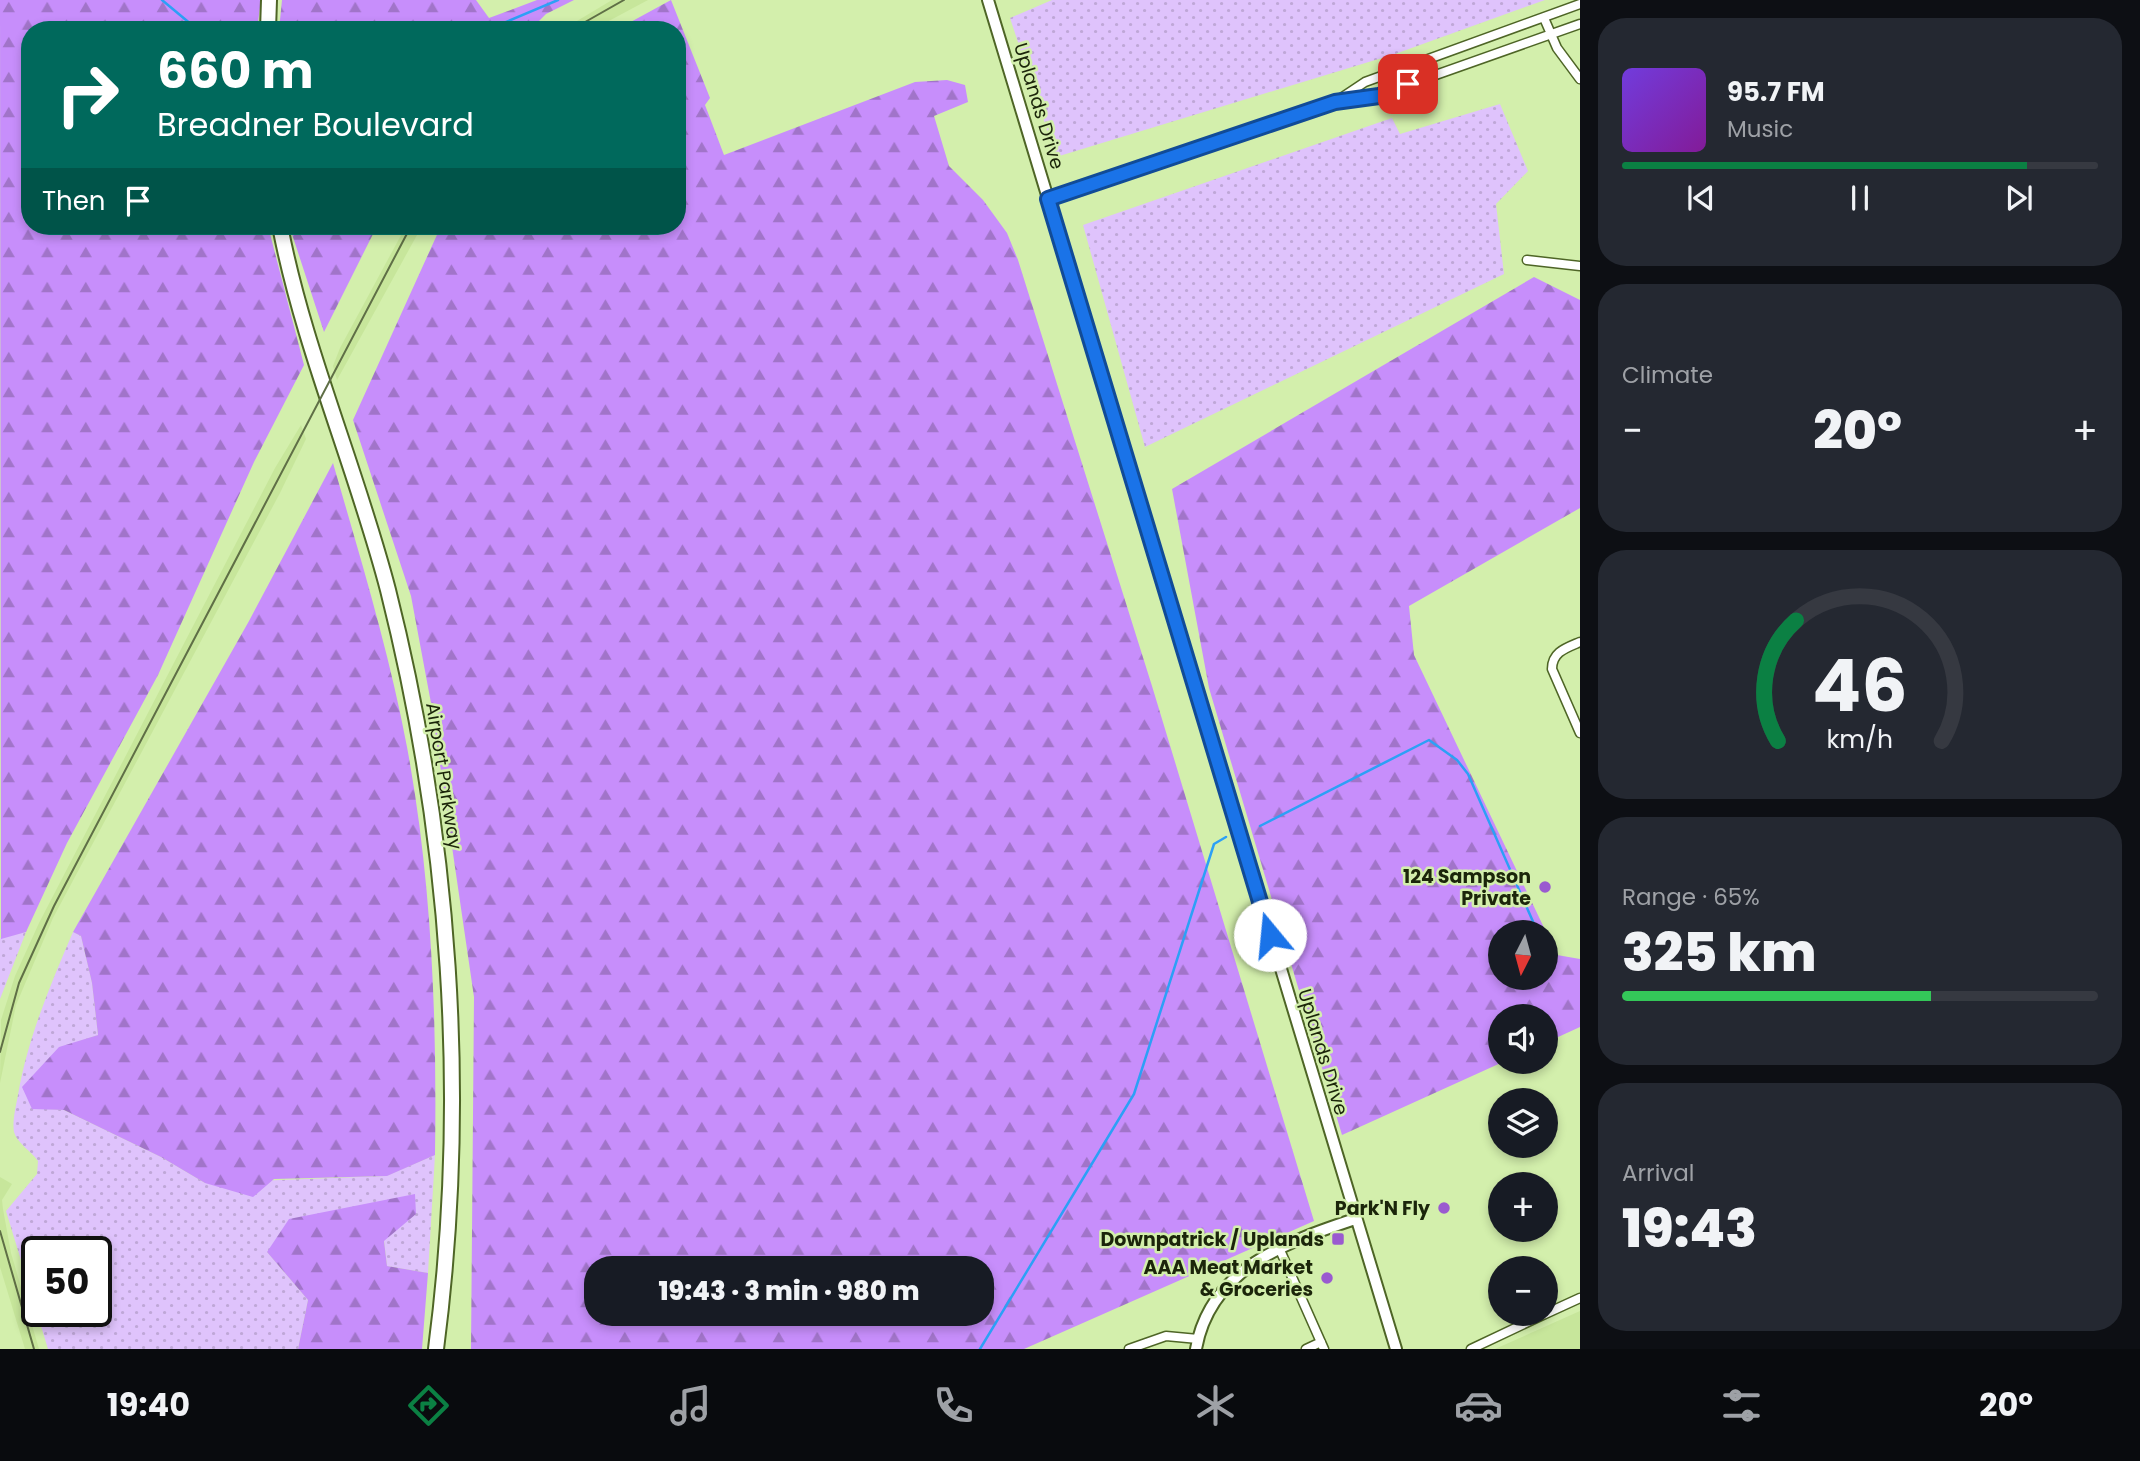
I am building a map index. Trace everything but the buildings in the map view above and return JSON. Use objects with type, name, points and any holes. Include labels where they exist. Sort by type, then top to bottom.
[{"type":"highway","points":[[268,21],[269,0]]},
{"type":"highway","name":"Airport Parkway","points":[[283,235],[297,298],[388,590],[411,693],[431,805],[447,954],[452,1108],[447,1227],[436,1349]]},
{"type":"main road","name":"Uplands Drive","points":[[988,0],[1396,1349]]},
{"type":"main road","points":[[1197,1344],[1213,1303],[1231,1279],[1249,1265],[1280,1250],[1355,1219]]},
{"type":"street","points":[[1335,102],[1365,82],[1580,4]]},
{"type":"street","points":[[1544,18],[1551,34],[1580,79]]},
{"type":"street","points":[[1048,199],[1335,102],[1379,96],[1580,24]]},
{"type":"street","points":[[1527,260],[1580,266]]},
{"type":"street","points":[[1580,642],[1558,653],[1552,660],[1554,677],[1580,733]]},
{"type":"street","points":[[1280,1250],[1323,1345],[1306,1349]]},
{"type":"street","points":[[1558,1308],[1580,1298]]},
{"type":"street","points":[[1471,1349],[1520,1326]]},
{"type":"street","points":[[1129,1349],[1166,1336],[1197,1344]]},
{"type":"shaded area","points":[[612,0],[648,0],[609,21],[577,21]]},
{"type":"shaded area","points":[[1052,0],[1545,0],[1395,54],[1056,157],[1010,18]]},
{"type":"shaded area","points":[[1500,104],[1528,171],[1496,204],[1504,274],[1145,447],[1083,225],[1392,118],[1400,134]]},
{"type":"shaded area","points":[[401,235],[417,235],[337,380],[333,366]]},
{"type":"shaded area","points":[[301,425],[306,439],[280,493],[53,918],[16,1005],[0,1083],[1,1020],[15,976],[39,923],[275,468]]},
{"type":"shaded area","points":[[26,932],[0,999],[0,938]]},
{"type":"shaded area","points":[[73,932],[81,936],[92,983],[98,1035],[59,1048],[23,1087],[32,1108],[64,1110],[161,1157],[205,1183],[386,1176],[435,1155],[428,1273],[387,1266],[384,1240],[415,1214],[267,1252],[308,1300],[298,1349],[48,1349],[41,1327],[112,1327],[112,1236],[21,1236],[21,1260],[6,1211],[37,1174],[38,1161],[16,1136],[14,1118],[22,1074],[48,992]]},
{"type":"shaded area","points":[[0,1177],[12,1184],[2,1200],[11,1253],[21,1287],[21,1327],[33,1327],[39,1349],[25,1349],[0,1267]]},
{"type":"shaded area","points":[[1580,1311],[1580,1349],[1495,1349],[1546,1326],[1558,1326],[1558,1321]]},
{"type":"green space","points":[[0,0],[261,0],[258,21],[21,21],[21,235],[270,235],[304,365],[254,462],[158,675],[67,843],[26,932],[1,939]]},
{"type":"green space","points":[[282,0],[476,0],[489,18],[537,0],[574,0],[546,14],[539,21],[280,21]]},
{"type":"green space","points":[[671,0],[679,21],[632,21]]},
{"type":"green space","points":[[686,38],[710,98],[705,105],[724,155],[915,82],[947,80],[965,85],[968,102],[934,116],[949,166],[983,200],[1007,233],[1018,260],[1152,686],[1314,1221],[1024,1349],[471,1349],[474,997],[431,703],[411,596],[353,420],[437,235],[686,235]]},
{"type":"green space","points":[[292,235],[372,235],[324,332]]},
{"type":"green space","points":[[1534,277],[1580,300],[1580,508],[1409,606],[1414,655],[1540,920],[1488,920],[1488,990],[1558,990],[1558,955],[1580,959],[1580,1027],[1558,1037],[1558,1004],[1488,1004],[1488,1069],[1342,1135],[1209,688],[1172,489]]},
{"type":"green space","points":[[333,463],[392,675],[415,797],[427,899],[434,1001],[435,1155],[387,1176],[274,1179],[253,1197],[205,1183],[161,1157],[64,1110],[32,1109],[22,1087],[59,1047],[98,1035],[92,983],[81,936],[73,932],[249,621]]},
{"type":"green space","points":[[415,1194],[416,1214],[384,1241],[387,1266],[428,1273],[422,1349],[298,1349],[308,1300],[267,1252],[289,1219]]},
{"type":"waterway","points":[[162,0],[187,21]]},
{"type":"waterway","points":[[508,21],[558,0]]},
{"type":"waterway","points":[[1260,826],[1429,740],[1457,760],[1468,774],[1532,920]]},
{"type":"waterway","points":[[980,1349],[1134,1094],[1214,844],[1226,837]]},
{"type":"tram line","points":[[587,21],[624,0]]},
{"type":"tram line","points":[[0,1052],[19,983],[54,906],[406,235]]},
{"type":"tram line","points":[[0,1231],[34,1349]]},
{"type":"place","name":"124 Sampson Private","points":[[1545,887]]},
{"type":"place","name":"Park'N Fly","points":[[1444,1208]]},
{"type":"place","name":"Downpatrick / Uplands","points":[[1338,1239]]},
{"type":"place","name":"AAA Meat Market & Groceries","points":[[1327,1278]]},
{"type":"route","points":[[1270,935],[1048,199],[1335,102],[1379,96],[1408,84]]}]
